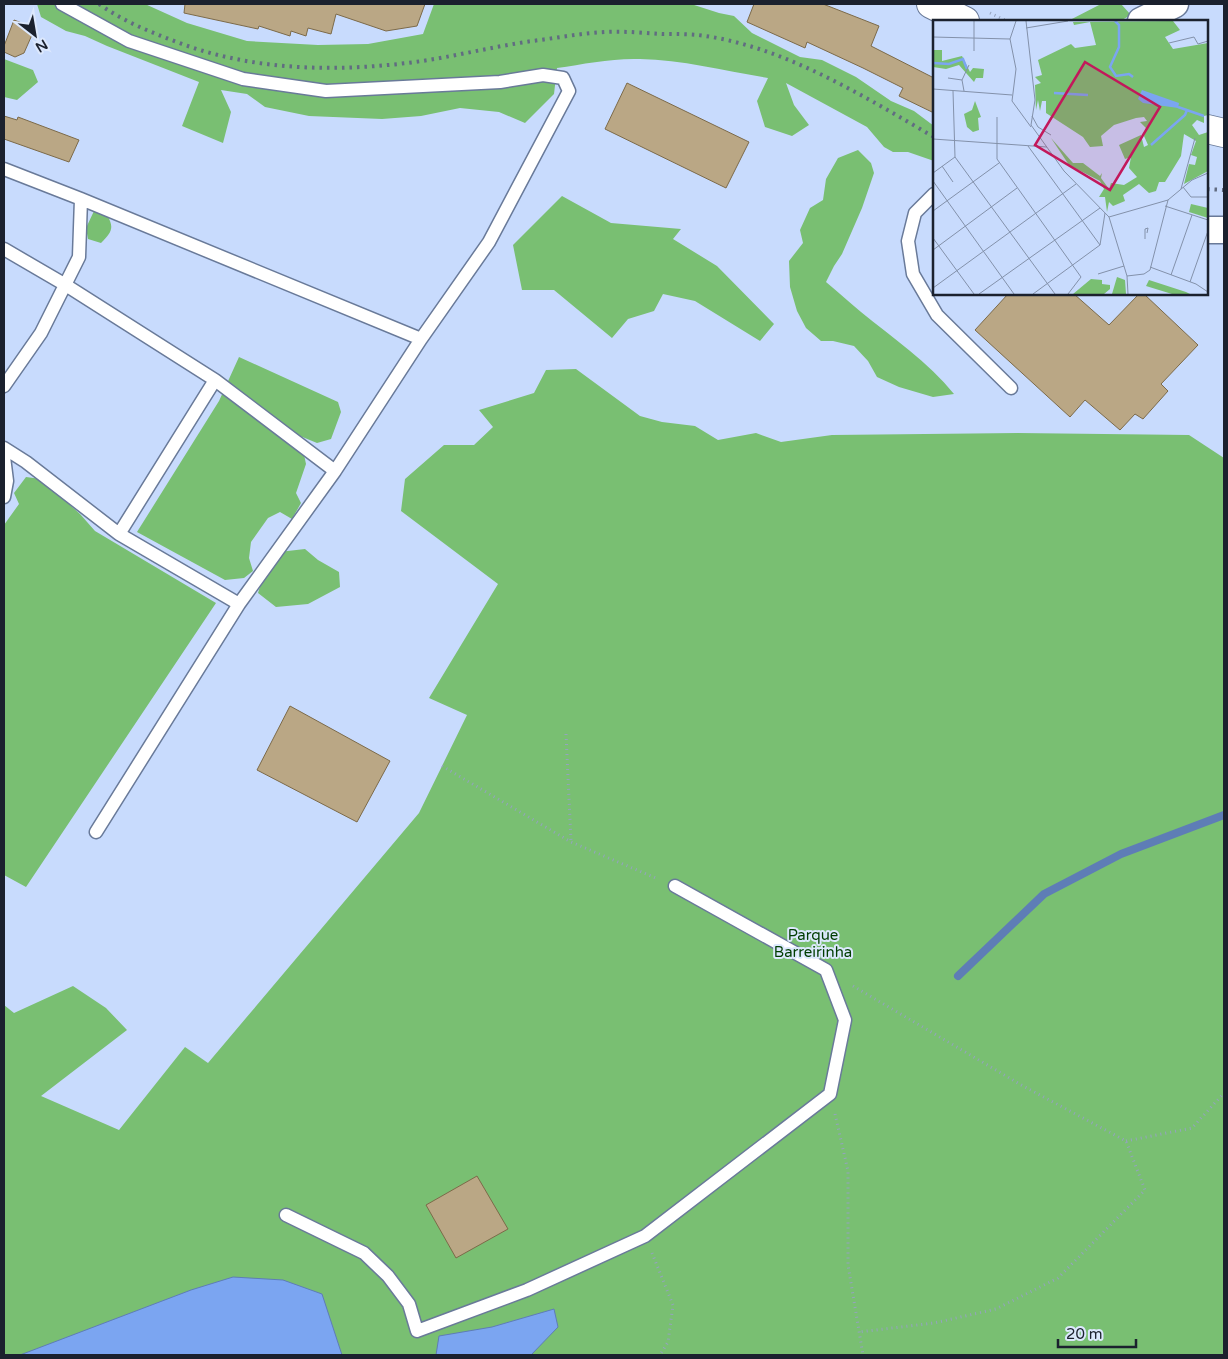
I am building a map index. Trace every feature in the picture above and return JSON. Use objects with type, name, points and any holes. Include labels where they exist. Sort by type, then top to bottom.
[{"type":"main road","points":[[931,4],[963,20]]},
{"type":"main road","points":[[1208,128],[1224,133]]},
{"type":"street","points":[[1143,20],[1176,4]]},
{"type":"street","points":[[1208,230],[1224,230]]},
{"type":"lane","points":[[62,4],[129,41],[243,79],[326,91],[500,82],[543,75],[563,78],[569,90],[489,242],[421,339],[335,471],[240,604],[96,832]]},
{"type":"lane","points":[[4,169],[421,339]]},
{"type":"lane","points":[[933,195],[915,213],[908,241],[913,274],[937,315],[1011,388]]},
{"type":"lane","points":[[4,386],[41,333],[79,257],[81,199]]},
{"type":"lane","points":[[4,249],[64,284],[215,380],[335,471]]},
{"type":"lane","points":[[119,534],[215,380]]},
{"type":"lane","points":[[4,448],[26,462],[119,534],[240,604]]},
{"type":"lane","points":[[4,457],[7,481],[4,497]]},
{"type":"lane","points":[[286,1215],[364,1253],[388,1276],[409,1304],[417,1331],[527,1290],[645,1236],[830,1094],[845,1020],[826,970],[675,886]]},
{"type":"path","points":[[566,734],[571,842]]},
{"type":"path","points":[[442,766],[571,842],[675,886]]},
{"type":"path","points":[[826,970],[1022,1086],[1126,1141],[1192,1128],[1224,1093]]},
{"type":"path","points":[[830,1094],[848,1171],[848,1265],[863,1355]]},
{"type":"path","points":[[859,1332],[934,1323],[996,1309],[1058,1278],[1145,1190],[1126,1141]]},
{"type":"path","points":[[645,1236],[673,1305],[668,1342],[660,1355]]},
{"type":"green space","points":[[37,4],[145,4],[187,23],[247,41],[318,45],[368,44],[423,34],[434,4],[691,4],[734,16],[752,33],[800,57],[822,60],[856,77],[891,101],[914,111],[933,125],[933,161],[908,152],[893,152],[884,147],[867,127],[786,83],[794,105],[809,125],[792,136],[765,127],[757,101],[768,78],[688,64],[640,59],[609,60],[557,68],[554,94],[525,123],[499,112],[460,108],[421,116],[382,119],[309,116],[265,107],[247,94],[221,90],[231,112],[223,143],[182,126],[199,82],[85,36],[66,31],[41,17]]},
{"type":"green space","points":[[1101,4],[1121,4],[1131,15],[1122,20],[1070,20]]},
{"type":"green space","points":[[4,59],[33,70],[38,82],[17,100],[4,97]]},
{"type":"green space","points":[[858,150],[871,163],[874,173],[862,208],[842,254],[826,282],[922,361],[954,394],[933,397],[899,387],[877,377],[868,361],[854,346],[833,341],[821,341],[806,328],[797,311],[790,287],[789,261],[803,243],[800,230],[810,208],[823,200],[826,179],[838,158]]},
{"type":"green space","points":[[562,196],[611,223],[681,229],[673,239],[717,266],[774,324],[760,341],[695,301],[663,294],[654,311],[628,319],[612,338],[554,290],[522,290],[513,245]]},
{"type":"green space","points":[[94,211],[107,215],[111,223],[111,230],[101,243],[88,239],[86,228]]},
{"type":"green space","points":[[239,357],[338,402],[341,412],[331,439],[317,443],[300,436],[306,464],[296,493],[301,503],[292,519],[280,512],[268,518],[251,542],[249,558],[253,571],[244,578],[225,580],[137,532],[219,401]]},
{"type":"green space","name":"Parque Barreirinha","points":[[576,369],[640,416],[662,422],[695,426],[718,440],[756,433],[781,442],[832,435],[1018,433],[1189,435],[1224,458],[1224,1355],[4,1355],[4,1005],[14,1013],[73,986],[106,1008],[127,1030],[41,1096],[119,1130],[185,1047],[208,1063],[419,813],[467,715],[429,698],[498,584],[401,511],[405,479],[444,445],[474,445],[493,427],[479,410],[534,393],[546,370]]},
{"type":"green space","points":[[26,477],[41,479],[52,485],[60,496],[95,531],[216,603],[26,887],[4,875],[4,525],[19,504],[14,493]]},
{"type":"green space","points":[[305,549],[318,560],[339,572],[340,587],[308,604],[276,607],[258,593],[263,576],[279,552]]},
{"type":"water","points":[[233,1277],[283,1280],[322,1294],[342,1355],[20,1355],[191,1290]]},
{"type":"water","points":[[554,1309],[558,1327],[531,1355],[436,1355],[439,1336],[492,1327]]},
{"type":"building","points":[[185,4],[425,4],[417,26],[386,31],[336,14],[331,34],[308,28],[306,36],[291,31],[290,36],[259,26],[258,29],[184,13]]},
{"type":"building","points":[[754,4],[823,4],[879,26],[871,46],[933,77],[933,113],[899,96],[903,88],[863,68],[807,42],[805,48],[747,22]]},
{"type":"building","points":[[14,20],[35,28],[24,53],[15,57],[4,52],[4,46]]},
{"type":"building","points":[[627,83],[749,142],[726,188],[605,129]]},
{"type":"building","points":[[4,116],[17,120],[18,117],[79,140],[69,162],[4,139]]},
{"type":"building","points":[[1007,295],[1075,295],[1109,325],[1138,295],[1145,295],[1198,345],[1161,384],[1168,391],[1143,419],[1135,414],[1120,430],[1085,400],[1070,417],[975,330]]},
{"type":"building","points":[[290,706],[390,761],[357,822],[257,770]]},
{"type":"building","points":[[477,1176],[508,1229],[456,1258],[426,1205]]},
{"type":"waterway","points":[[958,976],[1044,894],[1121,854],[1224,815]]},
{"type":"railway","points":[[99,4],[129,22],[209,53],[265,64],[293,67],[350,67],[407,63],[516,43],[579,34],[620,32],[698,35],[760,49],[791,61],[850,89],[933,136]]},
{"type":"railway","points":[[1208,189],[1224,190]]}]
